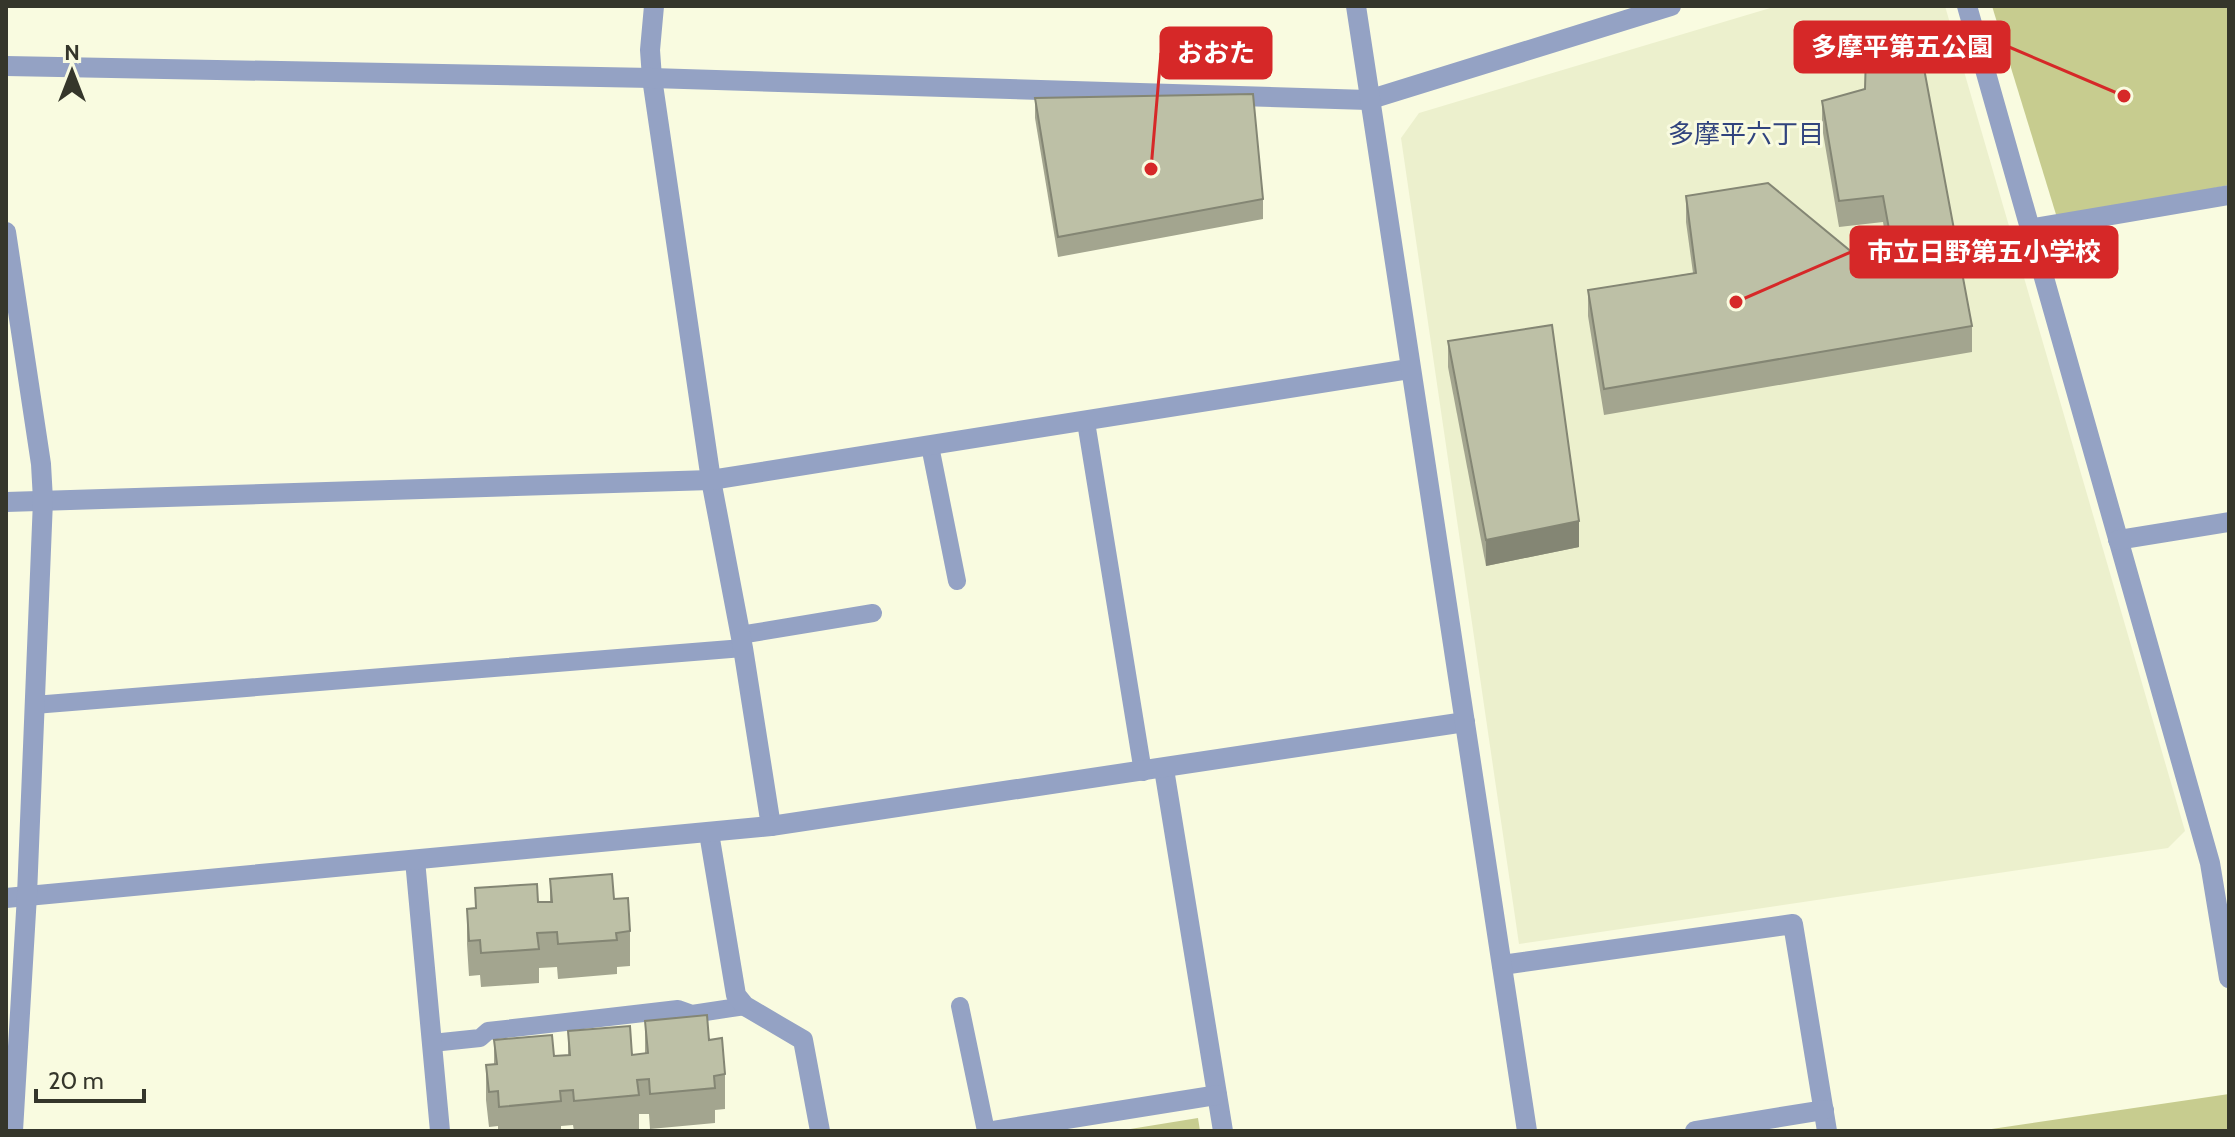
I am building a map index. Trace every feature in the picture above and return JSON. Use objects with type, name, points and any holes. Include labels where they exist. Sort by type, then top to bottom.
[{"type":"street","points":[[654,6],[650,50],[652,78],[711,480],[771,826]]},
{"type":"street","points":[[1356,6],[1527,1131]]},
{"type":"street","points":[[6,66],[652,78],[1368,100],[1671,6]]},
{"type":"street","points":[[1967,6],[2118,540],[2219,861],[2229,978]]},
{"type":"street","points":[[2029,229],[2229,195]]},
{"type":"street","points":[[6,232],[41,464],[43,500],[27,895],[13,1131]]},
{"type":"street","points":[[6,502],[711,480],[1409,369]]},
{"type":"street","points":[[2118,540],[2229,522]]},
{"type":"street","points":[[6,898],[771,826],[1465,722]]},
{"type":"street","points":[[1164,769],[1223,1131]]},
{"type":"street","points":[[709,833],[736,995],[745,1006],[803,1040],[820,1131]]},
{"type":"street","points":[[415,860],[440,1131]]},
{"type":"street","points":[[1502,965],[1793,924],[1827,1131]]},
{"type":"street","points":[[992,1131],[1217,1095]]},
{"type":"street","points":[[1695,1131],[1824,1110]]},
{"type":"lane","points":[[1086,422],[1143,772]]},
{"type":"lane","points":[[930,446],[957,581]]},
{"type":"lane","points":[[34,705],[741,642],[873,613]]},
{"type":"lane","points":[[432,1043],[480,1038],[488,1031],[678,1009],[692,1014],[745,1006]]},
{"type":"lane","points":[[960,1006],[986,1131]]},
{"type":"shaded area","points":[[1777,6],[1945,6],[2185,831],[2168,848],[1519,944],[1401,138],[1419,113]]},
{"type":"green space","points":[[1992,6],[2229,6],[2229,185],[2058,221]]},
{"type":"green space","points":[[2229,1094],[2229,1131],[1978,1131]]},
{"type":"green space","points":[[1198,1118],[1200,1131],[1118,1131]]},
{"type":"building","points":[[1920,47],[1972,326],[1604,389],[1588,290],[1696,273],[1686,196],[1768,183],[1853,253],[1891,240],[1883,196],[1839,201],[1822,101],[1865,89],[1866,54]]},
{"type":"building","points":[[1253,94],[1263,199],[1058,237],[1035,98]]},
{"type":"building","points":[[1552,325],[1579,521],[1486,540],[1448,341]]},
{"type":"building","points":[[612,874],[614,899],[628,898],[630,931],[616,933],[617,940],[558,944],[557,932],[537,933],[539,949],[481,953],[480,940],[469,941],[467,909],[476,908],[475,888],[537,884],[538,902],[552,902],[550,879]]},
{"type":"building","points":[[707,1015],[709,1040],[722,1038],[725,1074],[714,1076],[715,1088],[650,1094],[649,1079],[637,1080],[639,1095],[574,1101],[573,1090],[560,1091],[561,1101],[499,1107],[498,1091],[489,1092],[486,1065],[497,1064],[494,1040],[552,1035],[554,1056],[570,1055],[568,1031],[630,1026],[632,1055],[648,1053],[645,1021]]},
{"type":"place","name":"多摩平第五公園","points":[[2124,96]]},
{"type":"place","name":"おおた","points":[[1151,169]]},
{"type":"place","name":"市立日野第五小学校","points":[[1736,302]]},
{"type":"district","name":"多摩平六丁目","points":[[1746,134]]}]
